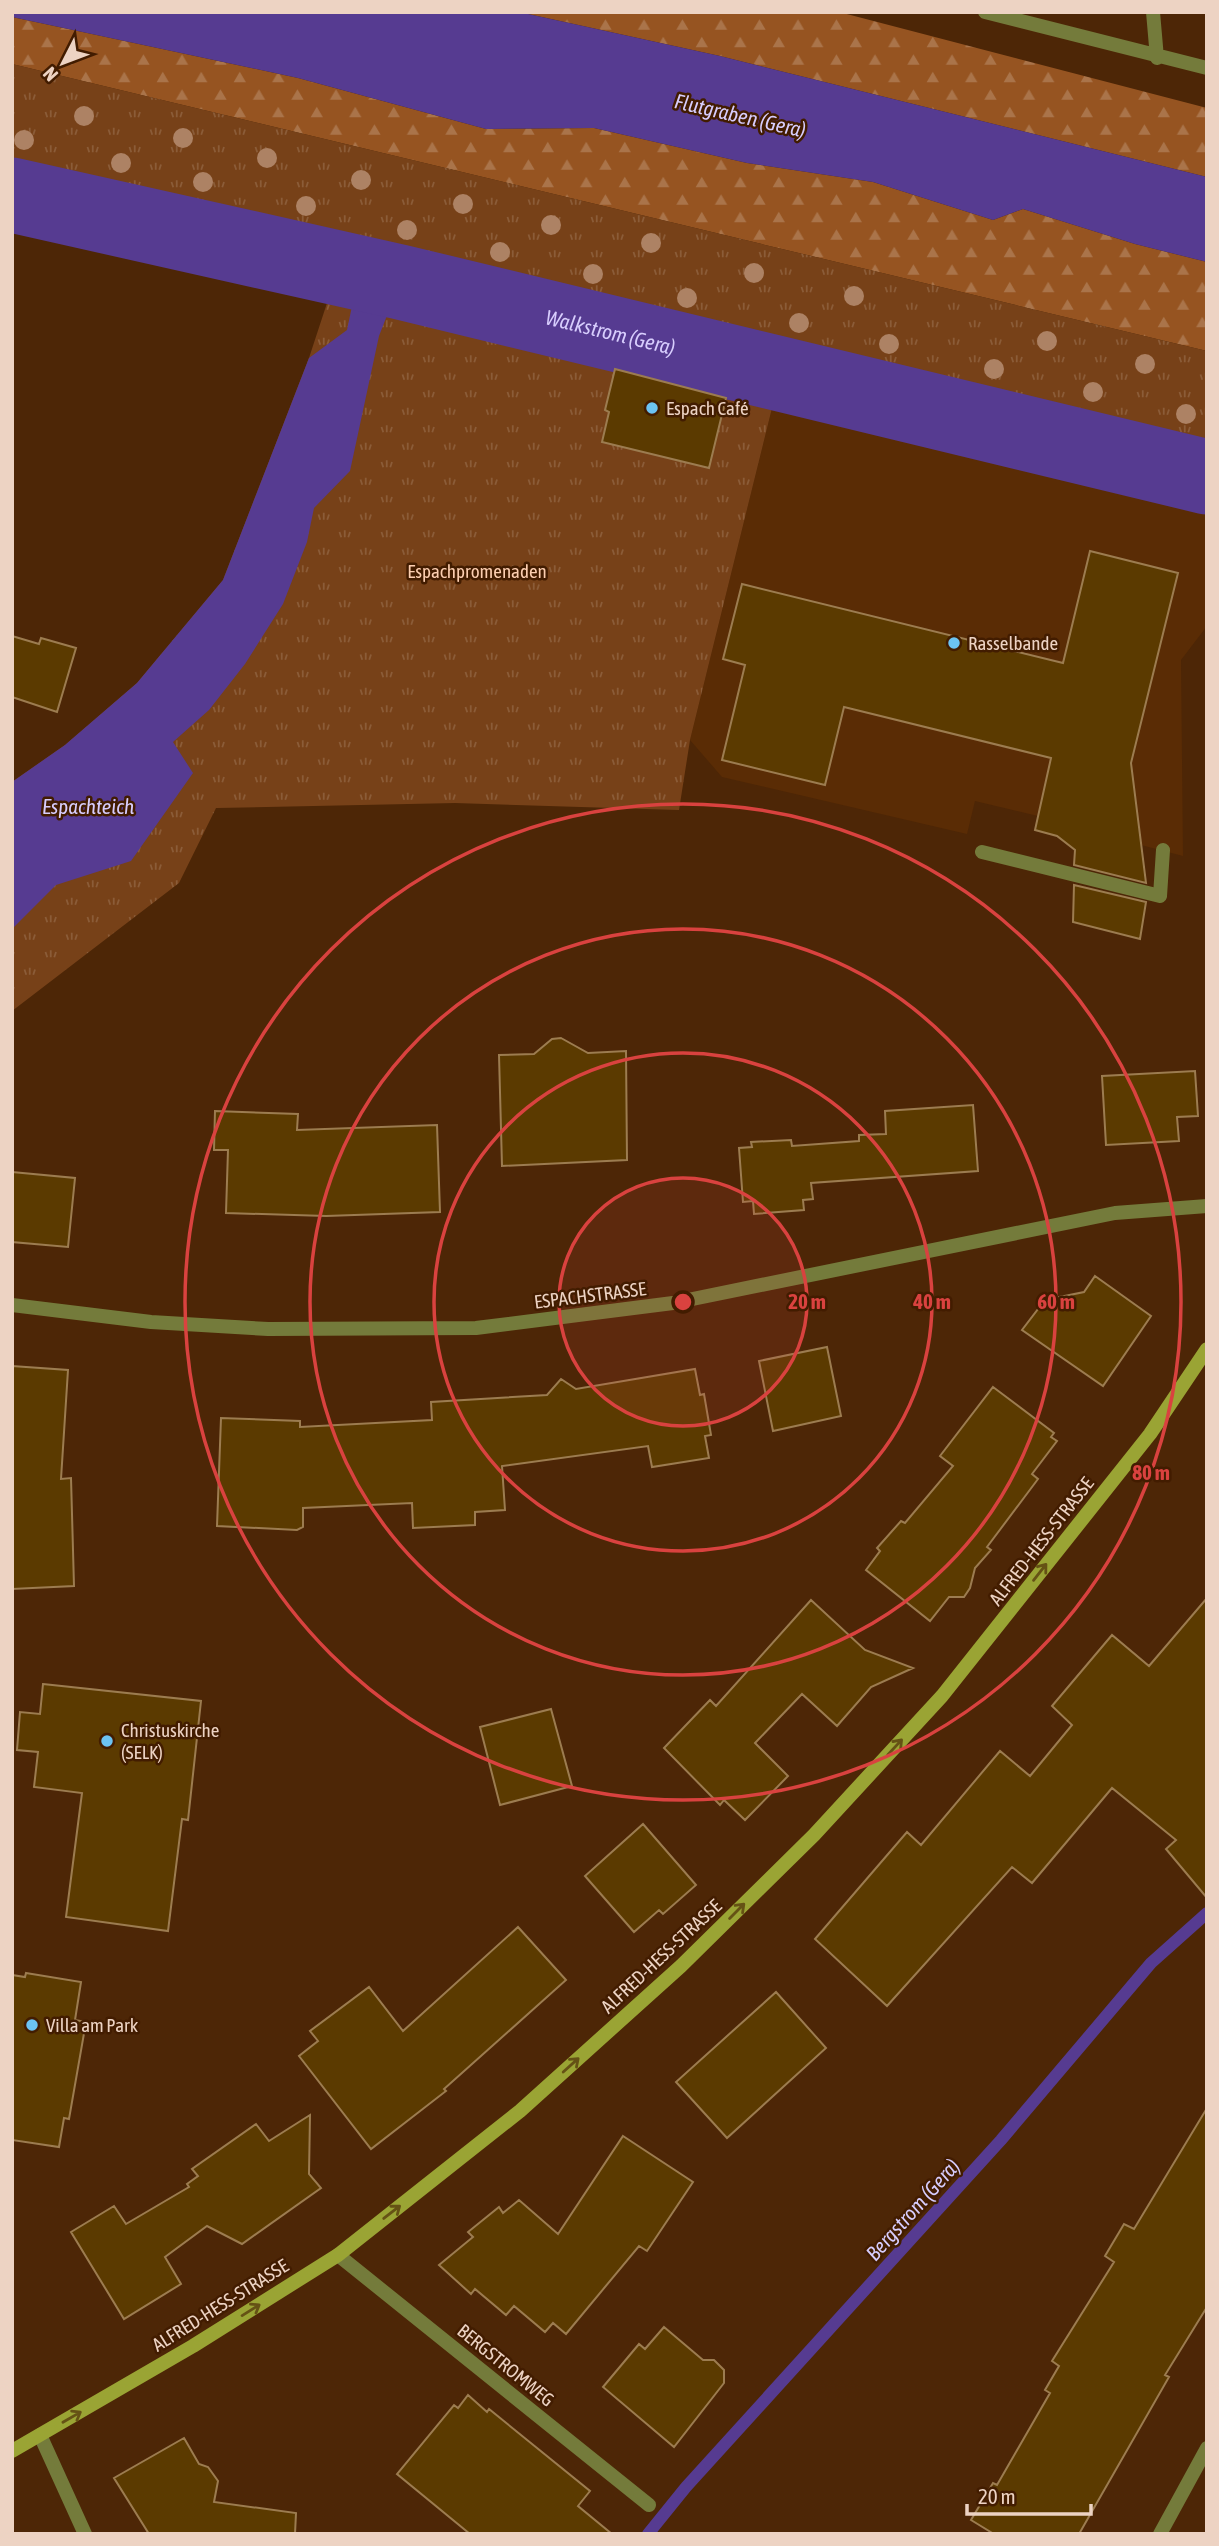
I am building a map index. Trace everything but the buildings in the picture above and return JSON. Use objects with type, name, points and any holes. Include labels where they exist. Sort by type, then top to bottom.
[{"type":"main road","name":"ALFRED-HESS-STRASSE","points":[[12,2451],[338,2255],[530,2102],[681,1966],[814,1835],[942,1696],[1150,1434],[1207,1349]]},
{"type":"street","points":[[985,12],[1157,58],[1207,68]]},
{"type":"street","points":[[1153,12],[1157,58]]},
{"type":"street","points":[[982,852],[1160,896],[1163,850]]},
{"type":"street","name":"ESPACHSTRASSE","points":[[12,1306],[151,1322],[268,1329],[476,1328],[673,1303],[1115,1213],[1207,1206]]},
{"type":"street","name":"BERGSTROMWEG","points":[[338,2255],[649,2505]]},
{"type":"street","points":[[40,2435],[85,2534]]},
{"type":"street","points":[[1160,2534],[1207,2448]]},
{"type":"shaded area","name":"Rasselbande","points":[[772,408],[1207,508],[1207,626],[1181,660],[1183,856],[1141,845],[1143,857],[1035,830],[1038,816],[975,801],[967,834],[722,777],[690,740]]},
{"type":"green space","points":[[519,12],[839,12],[1207,108],[1207,177],[720,56]]},
{"type":"green space","points":[[12,17],[298,78],[486,129],[594,128],[747,163],[873,182],[993,220],[1023,209],[1135,244],[1207,262],[1207,351],[12,64]]},
{"type":"green space","points":[[12,64],[1207,351],[1207,452],[12,167]]},
{"type":"green space","points":[[12,167],[1207,452],[1207,508],[772,408],[387,310],[399,282],[343,269],[352,306],[12,226]]},
{"type":"green space","name":"Espachpromenaden","points":[[328,300],[387,310],[600,362],[772,408],[690,740],[679,810],[455,803],[216,808],[179,883],[12,1011],[12,782],[65,745],[137,683],[223,580],[309,358]]},
{"type":"water","name":"Flutgraben (Gera)","points":[[12,12],[519,12],[720,56],[1207,177],[1207,262],[1135,244],[1023,209],[993,220],[873,182],[747,163],[594,128],[486,129],[298,78],[12,17]]},
{"type":"water","name":"Espachteich","points":[[342,269],[400,282],[379,336],[350,471],[314,508],[307,542],[283,604],[245,664],[209,710],[173,742],[193,773],[131,861],[56,885],[12,929],[12,782],[65,745],[137,683],[223,580],[309,358],[347,330],[352,306]]},
{"type":"waterway","name":"Walkstrom (Gera)","points":[[12,195],[400,282],[1207,477]]},
{"type":"waterway","name":"Bergstrom (Gera)","points":[[648,2534],[686,2487],[1001,2140],[1151,1963],[1207,1913]]},
{"type":"place","name":"Espach Café","points":[[652,408]]},
{"type":"place","name":"Rasselbande","points":[[954,643]]},
{"type":"place","name":"Christuskirche (SELK)","points":[[107,1741]]},
{"type":"place","name":"Villa am Park","points":[[32,2025]]}]
